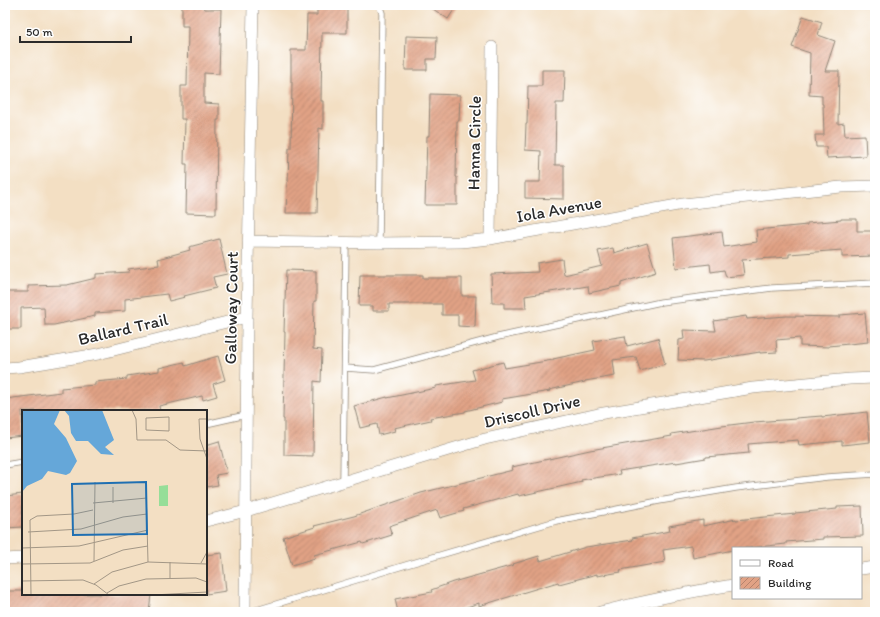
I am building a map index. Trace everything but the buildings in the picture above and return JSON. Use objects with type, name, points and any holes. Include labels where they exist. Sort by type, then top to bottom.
[{"type":"street","name":"Galloway Court","points":[[245,612],[248,241],[253,5]]},
{"type":"street","name":"Hanna Circle","points":[[490,239],[492,47]]},
{"type":"street","name":"Iola Avenue","points":[[248,241],[379,243],[461,242],[490,239],[683,204],[875,186]]},
{"type":"street","name":"Ballard Trail","points":[[5,368],[98,354],[247,317]]},
{"type":"street","name":"Driscoll Drive","points":[[207,521],[246,511],[485,439],[598,414],[753,388],[875,378]]},
{"type":"street","points":[[5,559],[22,558]]},
{"type":"street","points":[[862,569],[875,567]]},
{"type":"street","points":[[600,612],[643,601],[732,585]]},
{"type":"lane","points":[[379,5],[382,13],[379,243]]},
{"type":"lane","points":[[343,481],[346,242]]},
{"type":"lane","points":[[345,368],[374,370],[498,338],[661,302],[772,288],[875,283]]},
{"type":"lane","points":[[207,424],[246,415]]},
{"type":"lane","points":[[5,464],[22,462]]},
{"type":"lane","points":[[250,612],[406,564],[556,522],[659,501],[736,488],[827,477],[875,474]]}]
